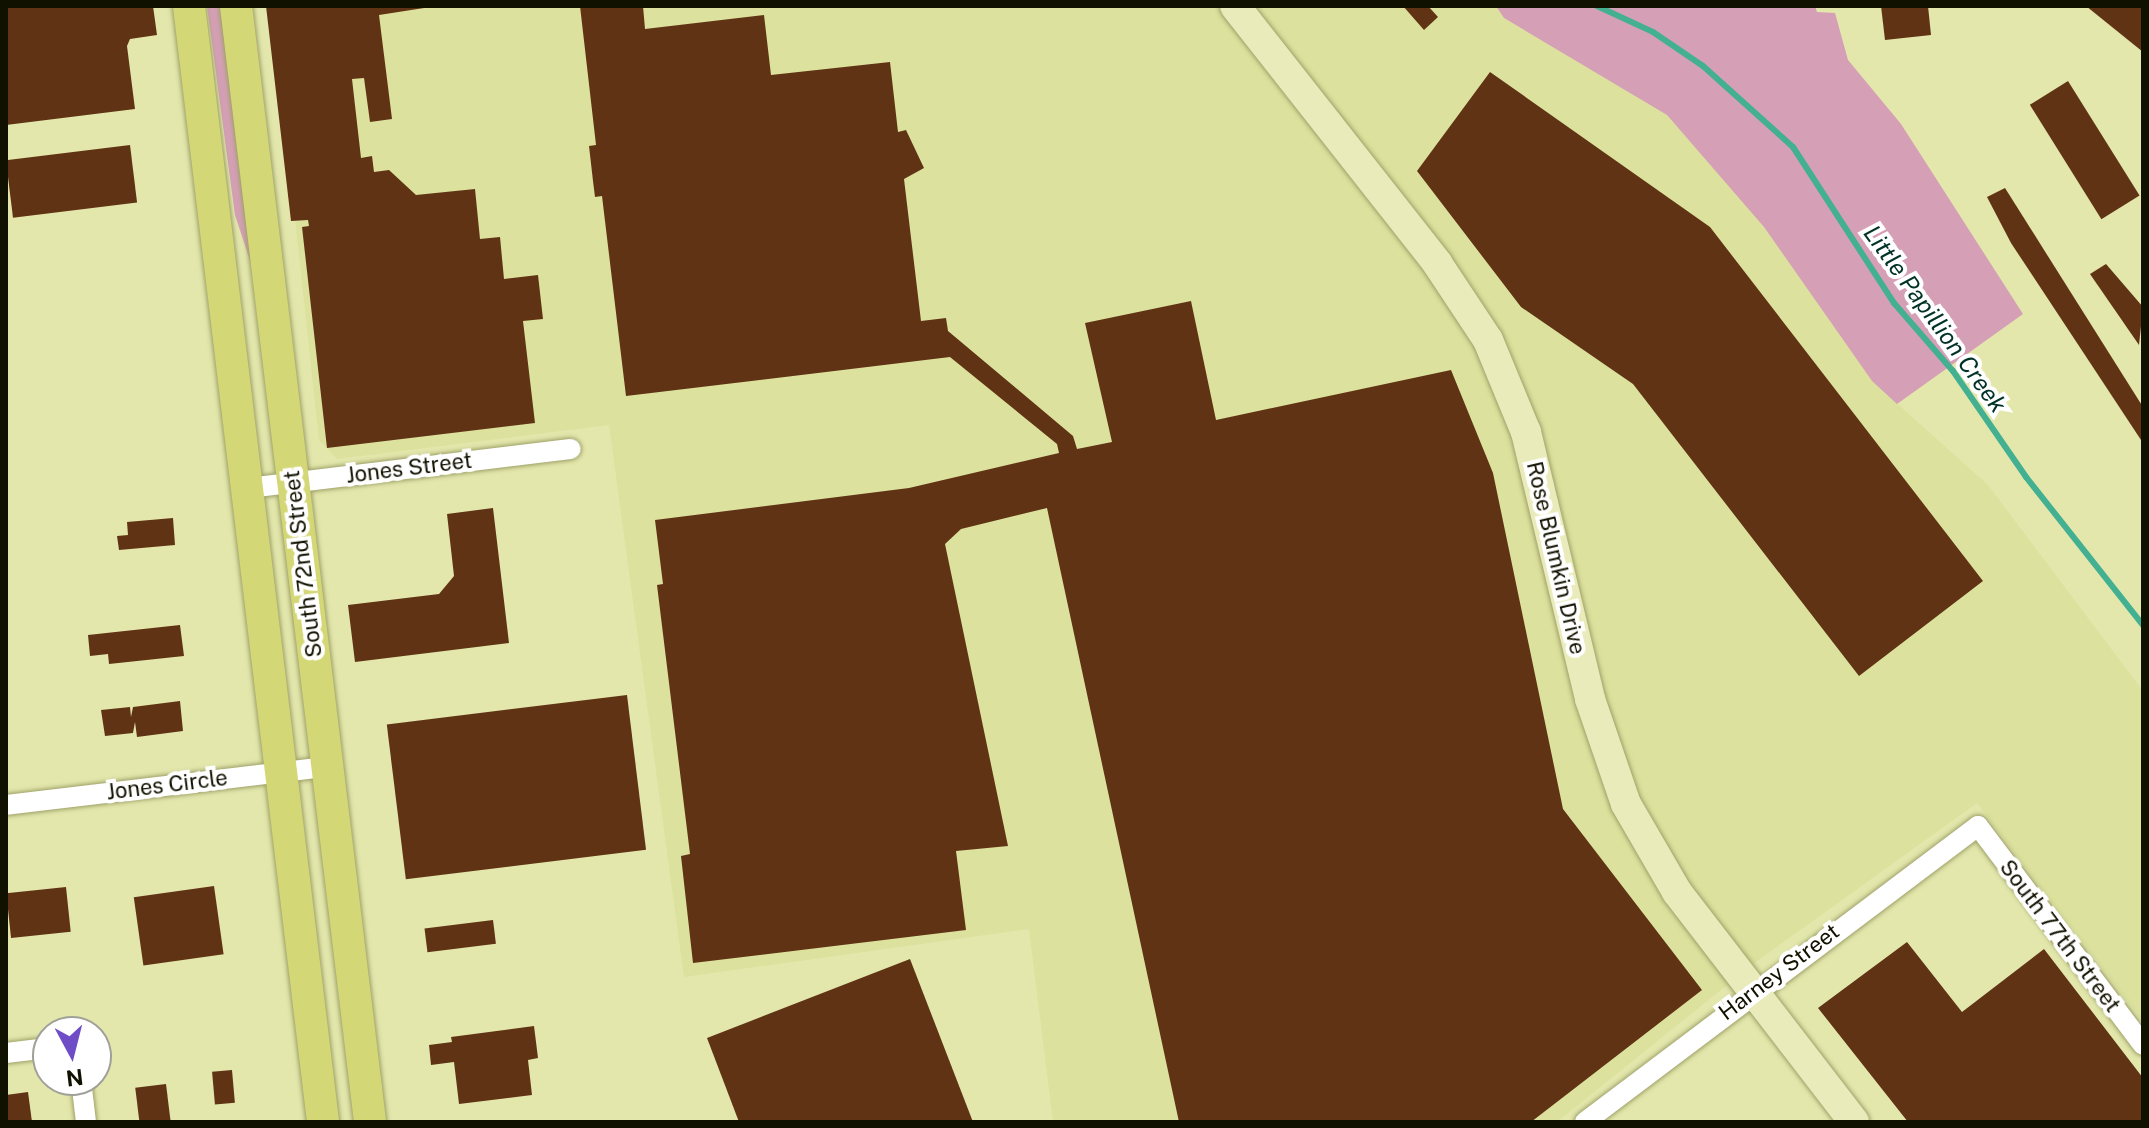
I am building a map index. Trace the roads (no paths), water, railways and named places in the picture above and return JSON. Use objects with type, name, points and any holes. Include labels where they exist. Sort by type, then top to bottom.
[{"type":"main road","name":"South 72nd Street","points":[[189,6],[323,1122]]},
{"type":"main road","name":"South 72nd Street","points":[[236,6],[370,1122]]},
{"type":"main road","name":"Rose Blumkin Drive","points":[[1235,6],[1437,263],[1488,340],[1536,468],[1590,699],[1616,780],[1677,892],[1854,1122]]},
{"type":"street","name":"Jones Street","points":[[248,488],[571,449]]},
{"type":"street","name":"Jones Circle","points":[[6,805],[327,767]]},
{"type":"street","name":"Harney Street","points":[[1585,1122],[1752,992],[1978,826]]},
{"type":"street","name":"South 77th Street","points":[[1978,826],[2143,1045]]},
{"type":"street","points":[[6,1053],[32,1050]]},
{"type":"street","points":[[83,1096],[86,1122]]},
{"type":"waterway","name":"Little Papillion Creek","points":[[1597,6],[1653,32],[1703,66],[1793,147],[1894,303],[1953,371],[2026,477],[2143,625]]}]
